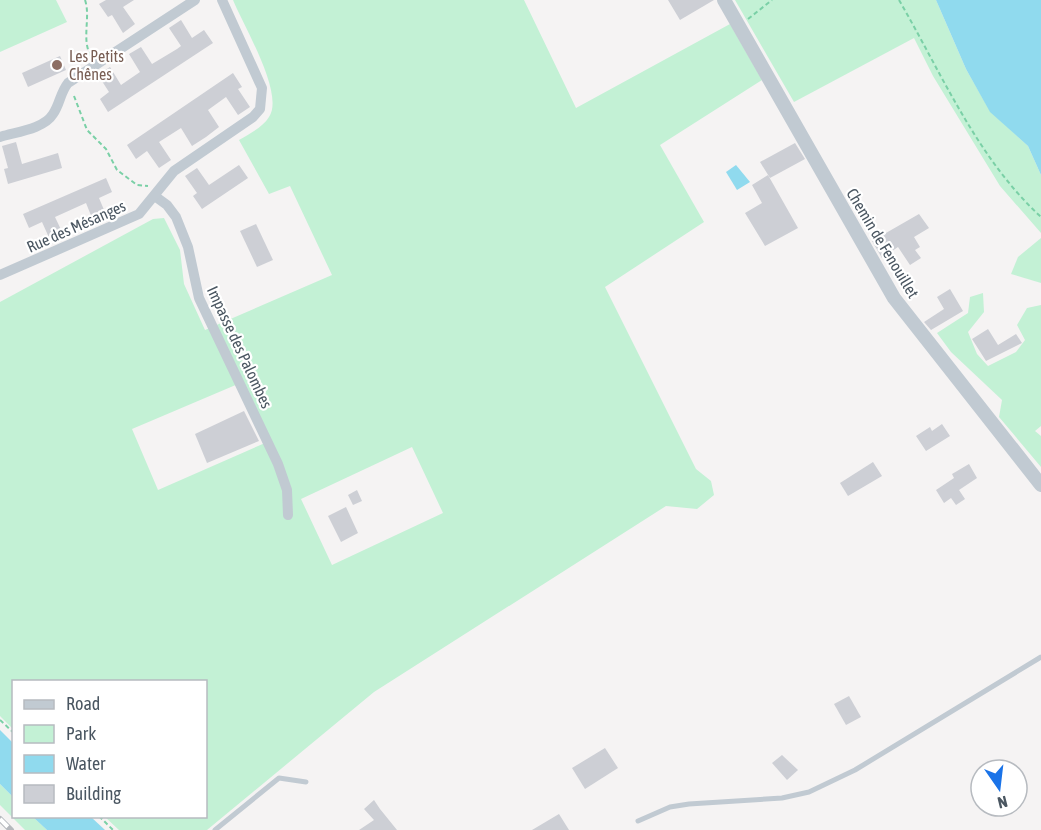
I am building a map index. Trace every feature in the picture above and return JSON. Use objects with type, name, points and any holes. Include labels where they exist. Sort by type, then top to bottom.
[{"type":"street","points":[[0,137],[45,123],[53,115],[62,90],[68,83],[195,0]]},
{"type":"street","name":"Rue des Mésanges","points":[[0,275],[139,214],[158,194],[174,171],[243,124],[260,109],[262,88],[222,0]]},
{"type":"street","name":"Chemin de Fenouillet","points":[[724,0],[894,298],[1041,485]]},
{"type":"street","name":"Impasse des Palombes","points":[[158,194],[176,217],[188,247],[194,283],[202,306],[278,464],[287,490],[288,515]]},
{"type":"lane","points":[[638,821],[680,806],[782,798],[809,792],[855,770],[1041,657]]},
{"type":"lane","points":[[215,830],[279,778],[306,782]]},
{"type":"path","points":[[86,0],[89,11],[88,52],[96,63]]},
{"type":"path","points":[[738,23],[772,0]]},
{"type":"path","points":[[899,0],[964,119],[1008,181],[1041,217]]},
{"type":"path","points":[[68,83],[87,130],[106,148],[117,170],[137,185],[146,185],[158,194]]},
{"type":"path","points":[[0,720],[12,731]]},
{"type":"path","points":[[101,818],[113,830]]},
{"type":"green space","points":[[0,0],[56,0],[67,22],[0,52]]},
{"type":"green space","points":[[233,0],[524,0],[576,108],[730,24],[762,80],[660,145],[704,222],[605,287],[696,469],[711,481],[714,495],[697,509],[666,506],[374,692],[207,830],[119,830],[106,818],[207,818],[207,680],[12,680],[12,728],[0,716],[0,302],[153,219],[164,218],[180,250],[184,284],[205,330],[332,275],[290,186],[269,194],[239,140],[263,124],[269,117],[272,106],[272,93],[267,76]],"holes":[[[238,384],[265,443],[158,490],[132,429]],[[412,447],[443,513],[332,565],[301,499]]]},
{"type":"green space","points":[[735,0],[936,0],[966,69],[990,111],[1028,146],[1041,175],[1041,233],[1000,186],[933,76],[914,38],[794,102]]},
{"type":"green space","points":[[1041,238],[1041,283],[1011,274],[1018,257]]},
{"type":"green space","points":[[983,293],[984,312],[968,332],[977,354],[988,366],[1016,352],[1025,340],[1017,325],[1027,308],[1041,305],[1041,426],[1035,431],[1041,436],[1041,467],[999,417],[1002,400],[951,352],[937,333],[968,313],[970,297]]},
{"type":"green space","points":[[0,784],[12,796],[12,817],[0,805]]},
{"type":"green space","points":[[13,818],[34,818],[47,830],[25,830]]},
{"type":"water","points":[[936,0],[1041,0],[1041,175],[1028,146],[990,112],[966,69]]},
{"type":"water","points":[[736,165],[750,182],[737,190],[726,172]]},
{"type":"water","points":[[0,730],[12,742],[12,796],[0,784]]},
{"type":"water","points":[[34,818],[92,818],[105,830],[47,830]]},
{"type":"building","points":[[106,0],[134,0],[123,7],[135,24],[123,33],[112,15],[108,17],[99,4]]},
{"type":"building","points":[[668,0],[714,0],[680,20]]},
{"type":"building","points":[[181,20],[192,38],[204,30],[213,43],[108,112],[100,99],[109,92],[98,75],[110,67],[121,85],[140,72],[129,54],[141,47],[152,64],[177,49],[181,46],[169,28]]},
{"type":"building","points":[[60,56],[66,70],[28,87],[22,73]]},
{"type":"building","points":[[233,73],[242,87],[238,89],[250,107],[238,115],[226,97],[208,110],[219,127],[206,137],[192,146],[181,128],[159,142],[171,160],[159,168],[147,151],[136,159],[127,145]]},
{"type":"building","points":[[16,142],[22,164],[58,153],[62,168],[8,184],[4,169],[8,168],[2,146]]},
{"type":"building","points":[[795,143],[805,159],[770,178],[760,162]]},
{"type":"building","points":[[239,165],[248,178],[202,209],[193,196],[197,193],[185,176],[197,168],[209,185]]},
{"type":"building","points":[[768,175],[798,228],[765,246],[745,213],[762,203],[752,185]]},
{"type":"building","points":[[106,178],[112,192],[99,198],[107,217],[94,223],[86,203],[55,217],[64,236],[51,242],[42,222],[29,228],[23,214]]},
{"type":"building","points":[[919,214],[929,228],[914,237],[920,247],[915,250],[921,258],[910,265],[898,247],[882,258],[872,241]]},
{"type":"building","points":[[256,224],[273,260],[257,267],[240,231]]},
{"type":"building","points":[[950,289],[963,311],[931,330],[924,322],[944,309],[937,297]]},
{"type":"building","points":[[988,329],[998,345],[1016,334],[1022,343],[986,361],[972,339]]},
{"type":"building","points":[[244,411],[259,441],[207,463],[195,434]]},
{"type":"building","points":[[942,424],[950,436],[926,451],[916,436],[930,427],[932,431]]},
{"type":"building","points":[[873,462],[882,476],[848,496],[840,483]]},
{"type":"building","points":[[969,464],[977,478],[959,490],[965,499],[956,505],[951,498],[944,503],[936,490],[954,478],[952,474]]},
{"type":"building","points":[[357,490],[362,501],[353,505],[348,495]]},
{"type":"building","points":[[346,507],[358,533],[341,542],[328,516]]},
{"type":"building","points":[[849,696],[861,717],[846,725],[834,704]]},
{"type":"building","points":[[605,748],[618,768],[585,789],[572,768]]},
{"type":"building","points":[[782,755],[798,770],[787,780],[772,763]]},
{"type":"building","points":[[374,800],[397,830],[359,830],[374,820],[364,809]]},
{"type":"building","points":[[559,814],[569,830],[532,830]]},
{"type":"railway","points":[[0,819],[11,830]]},
{"type":"place","name":"Les Petits Chênes","points":[[57,65]]}]
